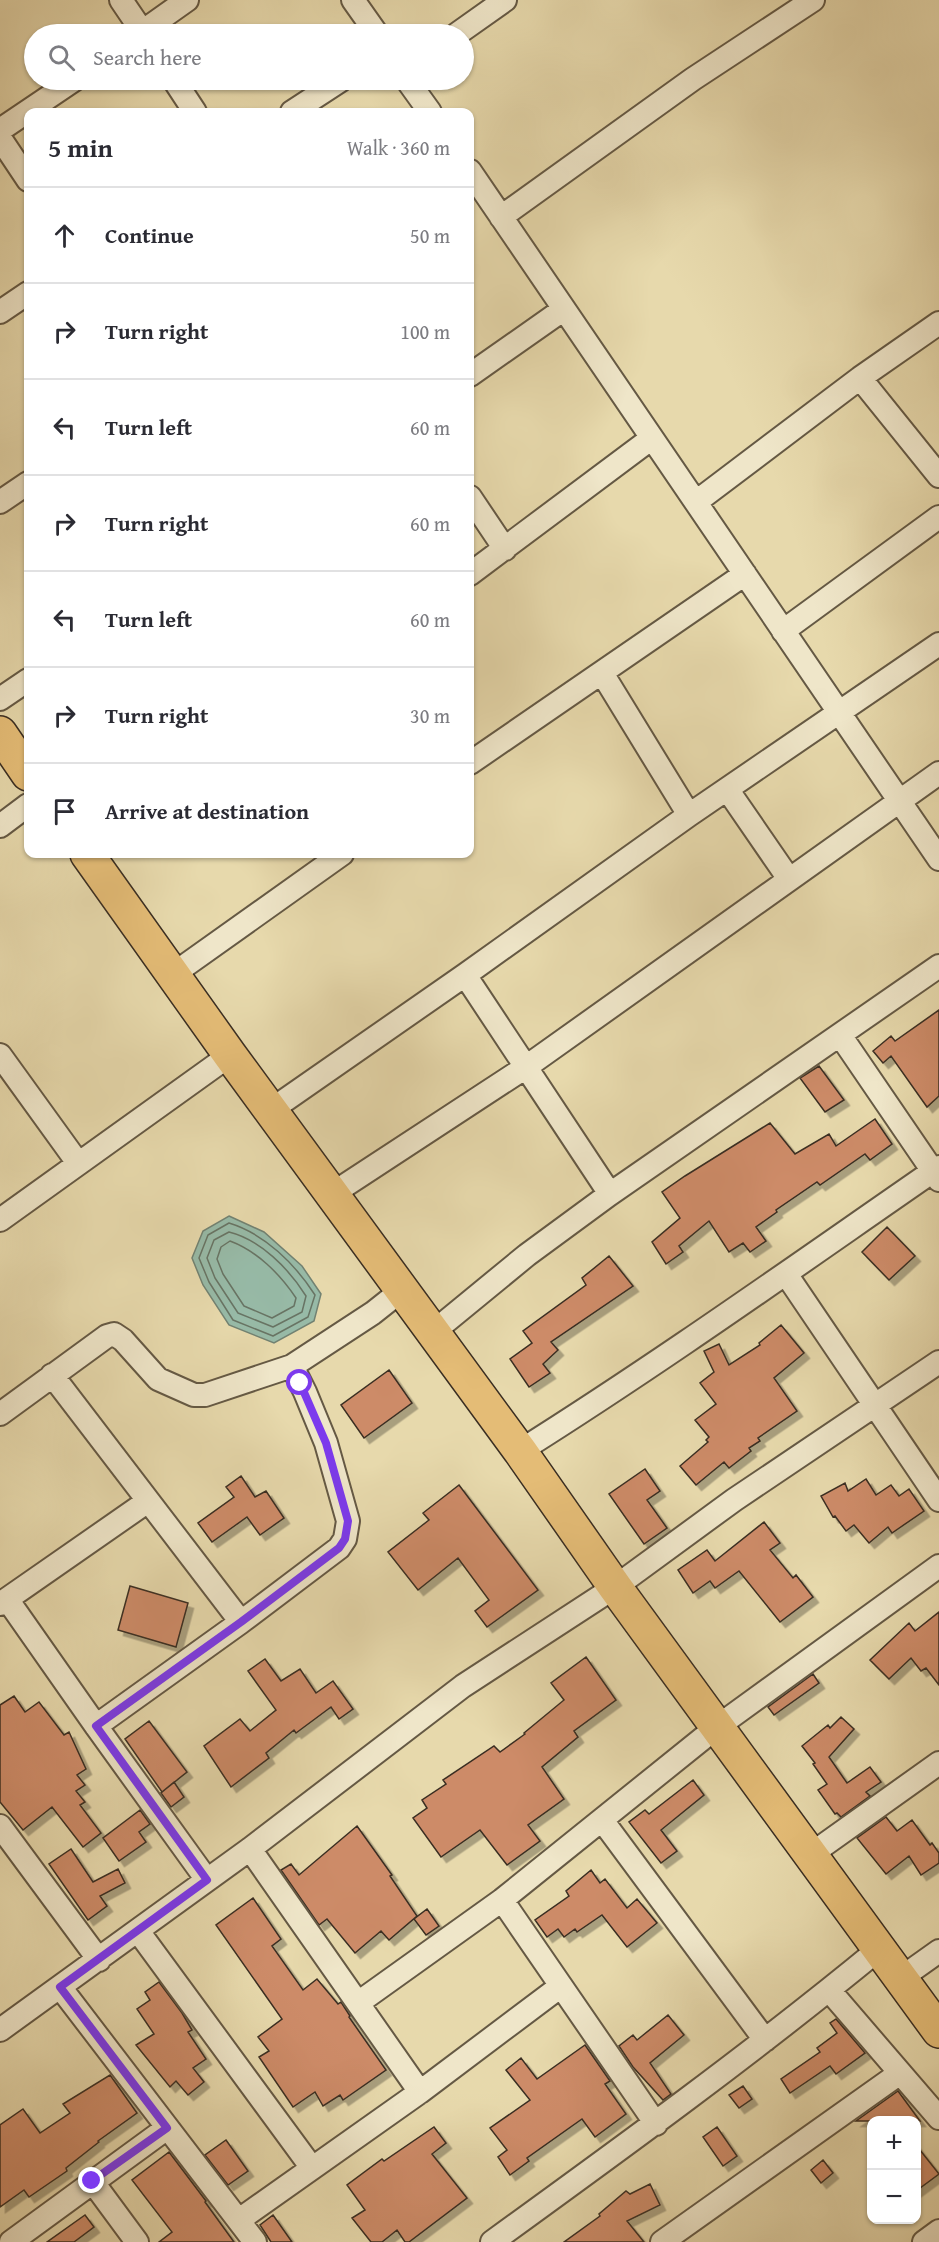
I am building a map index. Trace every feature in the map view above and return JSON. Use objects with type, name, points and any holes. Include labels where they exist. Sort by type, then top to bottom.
[{"type":"highway","points":[[0,734],[24,768]]},
{"type":"highway","points":[[90,858],[230,1055],[520,1451],[615,1587],[939,2031]]},
{"type":"street","points":[[121,0],[136,24]]},
{"type":"street","points":[[155,24],[187,0]]},
{"type":"street","points":[[353,0],[370,24]]},
{"type":"street","points":[[471,24],[505,0]]},
{"type":"street","points":[[501,217],[693,79],[813,0]]},
{"type":"street","points":[[33,108],[59,90]]},
{"type":"street","points":[[181,90],[192,108]]},
{"type":"street","points":[[298,108],[326,90]]},
{"type":"street","points":[[414,90],[427,108]]},
{"type":"street","points":[[0,130],[24,114]]},
{"type":"street","points":[[0,138],[24,174]]},
{"type":"street","points":[[474,179],[939,859]]},
{"type":"street","points":[[0,312],[24,296]]},
{"type":"street","points":[[474,372],[564,309]]},
{"type":"street","points":[[696,502],[860,378],[939,323]]},
{"type":"street","points":[[860,378],[939,476]]},
{"type":"street","points":[[474,571],[652,438]]},
{"type":"street","points":[[0,502],[24,486]]},
{"type":"street","points":[[474,503],[505,549]]},
{"type":"street","points":[[783,631],[939,517]]},
{"type":"street","points":[[474,760],[745,574]]},
{"type":"street","points":[[271,1110],[689,815],[939,644]]},
{"type":"street","points":[[602,673],[689,815]]},
{"type":"street","points":[[0,699],[24,683]]},
{"type":"street","points":[[332,1194],[526,1067],[939,773]]},
{"type":"street","points":[[727,789],[789,879]]},
{"type":"street","points":[[0,826],[24,808]]},
{"type":"street","points":[[172,975],[336,858]]},
{"type":"street","points":[[432,1333],[527,1255],[610,1194],[939,966]]},
{"type":"street","points":[[465,975],[610,1194]]},
{"type":"street","points":[[520,1451],[937,1172],[840,1035]]},
{"type":"street","points":[[0,1054],[78,1163]]},
{"type":"street","points":[[0,1220],[230,1055]]},
{"type":"street","points":[[786,1274],[939,1500]]},
{"type":"street","points":[[0,1414],[107,1336],[114,1334],[123,1340],[158,1379],[194,1395],[206,1395],[292,1366],[373,1313],[402,1290]]},
{"type":"street","points":[[0,2030],[250,1849],[463,1686],[615,1587],[734,1500],[939,1362]]},
{"type":"street","points":[[96,1726],[339,1548],[348,1530],[348,1521],[326,1443],[292,1366]]},
{"type":"street","points":[[52,1375],[241,1622]]},
{"type":"street","points":[[148,1501],[4,1601],[207,1880]]},
{"type":"street","points":[[358,2003],[502,1900],[717,1726],[939,1566]]},
{"type":"street","points":[[810,1855],[939,1763]]},
{"type":"street","points":[[602,1820],[765,2040]]},
{"type":"street","points":[[0,1826],[99,1960]]},
{"type":"street","points":[[250,1849],[420,2092]]},
{"type":"street","points":[[502,1900],[656,2124]]},
{"type":"street","points":[[138,1931],[312,2168]]},
{"type":"street","points":[[492,2242],[656,2124],[829,1990],[879,1948]]},
{"type":"street","points":[[901,1978],[939,1951]]},
{"type":"street","points":[[239,2220],[420,2092],[561,1986]]},
{"type":"street","points":[[60,1987],[255,2242]]},
{"type":"street","points":[[829,1990],[939,2118]]},
{"type":"street","points":[[662,2242],[900,2073]]},
{"type":"street","points":[[11,2242],[167,2128]]},
{"type":"street","points":[[92,2181],[137,2242]]},
{"type":"street","points":[[924,2242],[939,2231]]},
{"type":"water","points":[[229,1216],[264,1232],[302,1266],[321,1294],[314,1321],[274,1343],[229,1325],[203,1285],[192,1258],[203,1231]]},
{"type":"building","points":[[939,1010],[939,1096],[927,1107],[891,1056],[883,1063],[873,1051],[891,1036],[895,1041]]},
{"type":"building","points":[[819,1066],[844,1100],[825,1112],[800,1078]]},
{"type":"building","points":[[875,1119],[892,1144],[870,1160],[865,1154],[820,1185],[817,1182],[776,1210],[777,1212],[756,1227],[766,1241],[750,1252],[743,1243],[729,1252],[709,1221],[679,1246],[683,1252],[666,1264],[652,1242],[680,1218],[662,1192],[770,1123],[795,1154],[829,1134],[836,1146]]},
{"type":"building","points":[[887,1227],[915,1256],[889,1280],[862,1252]]},
{"type":"building","points":[[609,1256],[633,1286],[551,1342],[558,1350],[543,1364],[550,1373],[529,1387],[510,1359],[532,1343],[523,1331],[586,1285],[582,1278]]},
{"type":"building","points":[[781,1325],[804,1353],[774,1378],[797,1411],[758,1438],[760,1441],[749,1448],[751,1451],[729,1468],[724,1462],[696,1485],[680,1466],[708,1442],[706,1440],[709,1437],[695,1420],[716,1404],[700,1383],[714,1372],[704,1351],[719,1344],[729,1365],[760,1345],[759,1343]]},
{"type":"building","points":[[389,1370],[412,1403],[364,1438],[341,1405]]},
{"type":"building","points":[[645,1469],[660,1491],[647,1500],[667,1528],[644,1544],[609,1494]]},
{"type":"building","points":[[241,1476],[255,1497],[266,1491],[284,1518],[260,1535],[247,1517],[212,1542],[198,1523],[234,1497],[226,1487]]},
{"type":"building","points":[[866,1479],[876,1495],[891,1485],[899,1496],[909,1489],[924,1511],[892,1533],[888,1527],[869,1543],[854,1525],[846,1531],[835,1516],[833,1517],[821,1496],[845,1483],[848,1491]]},
{"type":"building","points":[[459,1485],[538,1590],[487,1627],[475,1611],[489,1600],[458,1558],[418,1590],[388,1552],[429,1520],[423,1513]]},
{"type":"building","points":[[764,1522],[780,1543],[770,1550],[793,1578],[796,1575],[813,1597],[780,1622],[739,1571],[715,1588],[710,1581],[693,1593],[678,1570],[707,1550],[715,1561]]},
{"type":"building","points":[[130,1586],[188,1603],[176,1647],[118,1630]]},
{"type":"building","points":[[939,1612],[939,1685],[926,1668],[921,1671],[911,1658],[889,1679],[870,1660],[909,1623],[915,1631]]},
{"type":"building","points":[[586,1657],[616,1700],[574,1731],[578,1737],[542,1767],[564,1799],[528,1825],[540,1841],[507,1865],[480,1830],[441,1857],[413,1818],[427,1808],[422,1800],[446,1784],[443,1780],[494,1746],[500,1752],[564,1700],[551,1683]]},
{"type":"building","points":[[265,1659],[281,1681],[300,1669],[316,1693],[333,1681],[353,1709],[339,1719],[331,1707],[296,1733],[294,1730],[266,1753],[269,1758],[231,1787],[204,1746],[240,1719],[250,1731],[276,1710],[248,1671]]},
{"type":"building","points":[[813,1674],[819,1683],[774,1715],[768,1707]]},
{"type":"building","points":[[14,1696],[25,1712],[39,1702],[64,1735],[69,1732],[86,1769],[77,1775],[85,1785],[76,1791],[85,1802],[80,1805],[101,1833],[83,1847],[52,1807],[23,1830],[0,1802],[0,1705]]},
{"type":"building","points":[[841,1717],[854,1729],[829,1757],[847,1783],[870,1767],[881,1782],[866,1792],[870,1796],[841,1817],[835,1814],[818,1790],[827,1784],[802,1746],[828,1725],[830,1728]]},
{"type":"building","points":[[149,1721],[187,1772],[162,1792],[125,1739]]},
{"type":"building","points":[[693,1780],[704,1795],[661,1830],[677,1851],[661,1863],[629,1822],[645,1810],[649,1814]]},
{"type":"building","points":[[174,1782],[184,1797],[171,1807],[161,1793]]},
{"type":"building","points":[[140,1810],[150,1824],[139,1832],[146,1842],[119,1861],[103,1838]]},
{"type":"building","points":[[886,1817],[897,1831],[912,1820],[930,1845],[932,1843],[939,1853],[939,1863],[921,1875],[909,1856],[886,1874],[857,1838]]},
{"type":"building","points":[[357,1826],[392,1875],[390,1876],[417,1916],[389,1940],[381,1931],[355,1953],[327,1919],[319,1925],[281,1870],[291,1864],[299,1875]]},
{"type":"building","points":[[71,1849],[93,1882],[118,1869],[125,1883],[100,1896],[107,1906],[88,1920],[49,1864]]},
{"type":"building","points":[[591,1870],[600,1883],[605,1879],[627,1908],[637,1899],[657,1923],[627,1947],[602,1915],[577,1932],[575,1929],[564,1937],[558,1929],[547,1937],[535,1920],[569,1896],[566,1891]]},
{"type":"building","points":[[253,1898],[281,1939],[272,1946],[303,1990],[317,1979],[338,2004],[341,2002],[386,2070],[343,2100],[340,2095],[323,2106],[315,2092],[293,2107],[259,2057],[269,2051],[258,2037],[282,2019],[216,1925]]},
{"type":"building","points":[[427,1909],[439,1926],[426,1935],[414,1919]]},
{"type":"building","points":[[159,1982],[182,2013],[192,2030],[188,2032],[206,2059],[193,2068],[204,2082],[188,2095],[176,2081],[170,2087],[136,2045],[154,2034],[137,2009],[150,2000],[145,1992]]},
{"type":"building","points":[[668,2015],[684,2035],[650,2063],[671,2094],[663,2100],[633,2067],[619,2046],[633,2035],[637,2040]]},
{"type":"building","points":[[836,2019],[865,2053],[836,2074],[830,2066],[790,2093],[781,2079],[820,2052],[817,2048],[837,2033],[830,2023]]},
{"type":"building","points":[[585,2045],[610,2081],[605,2084],[626,2114],[595,2137],[582,2119],[527,2158],[529,2161],[510,2175],[498,2157],[507,2150],[490,2128],[530,2100],[506,2070],[521,2058],[537,2079]]},
{"type":"building","points":[[110,2075],[137,2113],[98,2141],[66,2168],[67,2171],[29,2197],[24,2190],[0,2207],[0,2125],[23,2109],[40,2133],[70,2113],[63,2104]]},
{"type":"building","points":[[743,2086],[752,2099],[739,2108],[729,2095]]},
{"type":"building","points":[[898,2091],[916,2116],[867,2116],[867,2121],[856,2121]]},
{"type":"building","points":[[434,2127],[446,2143],[432,2154],[467,2198],[409,2242],[405,2242],[397,2230],[382,2242],[371,2242],[352,2218],[365,2210],[347,2185],[382,2159],[384,2161]]},
{"type":"building","points":[[717,2127],[737,2156],[723,2166],[703,2137]]},
{"type":"building","points":[[226,2140],[248,2171],[228,2185],[205,2155]]},
{"type":"building","points":[[921,2151],[939,2174],[921,2187]]},
{"type":"building","points":[[169,2152],[234,2242],[159,2242],[172,2232],[132,2180]]},
{"type":"building","points":[[823,2160],[833,2173],[821,2183],[811,2170]]},
{"type":"building","points":[[650,2184],[660,2205],[627,2221],[644,2242],[564,2242],[600,2216],[599,2214],[626,2191],[630,2194]]},
{"type":"building","points":[[85,2215],[94,2227],[74,2242],[47,2242]]},
{"type":"building","points":[[273,2215],[292,2242],[271,2242],[260,2225]]},
{"type":"route","points":[[92,2181],[167,2128],[60,1987],[207,1880],[96,1726],[241,1622],[339,1548],[345,1539],[348,1521],[332,1462],[300,1383]]}]
